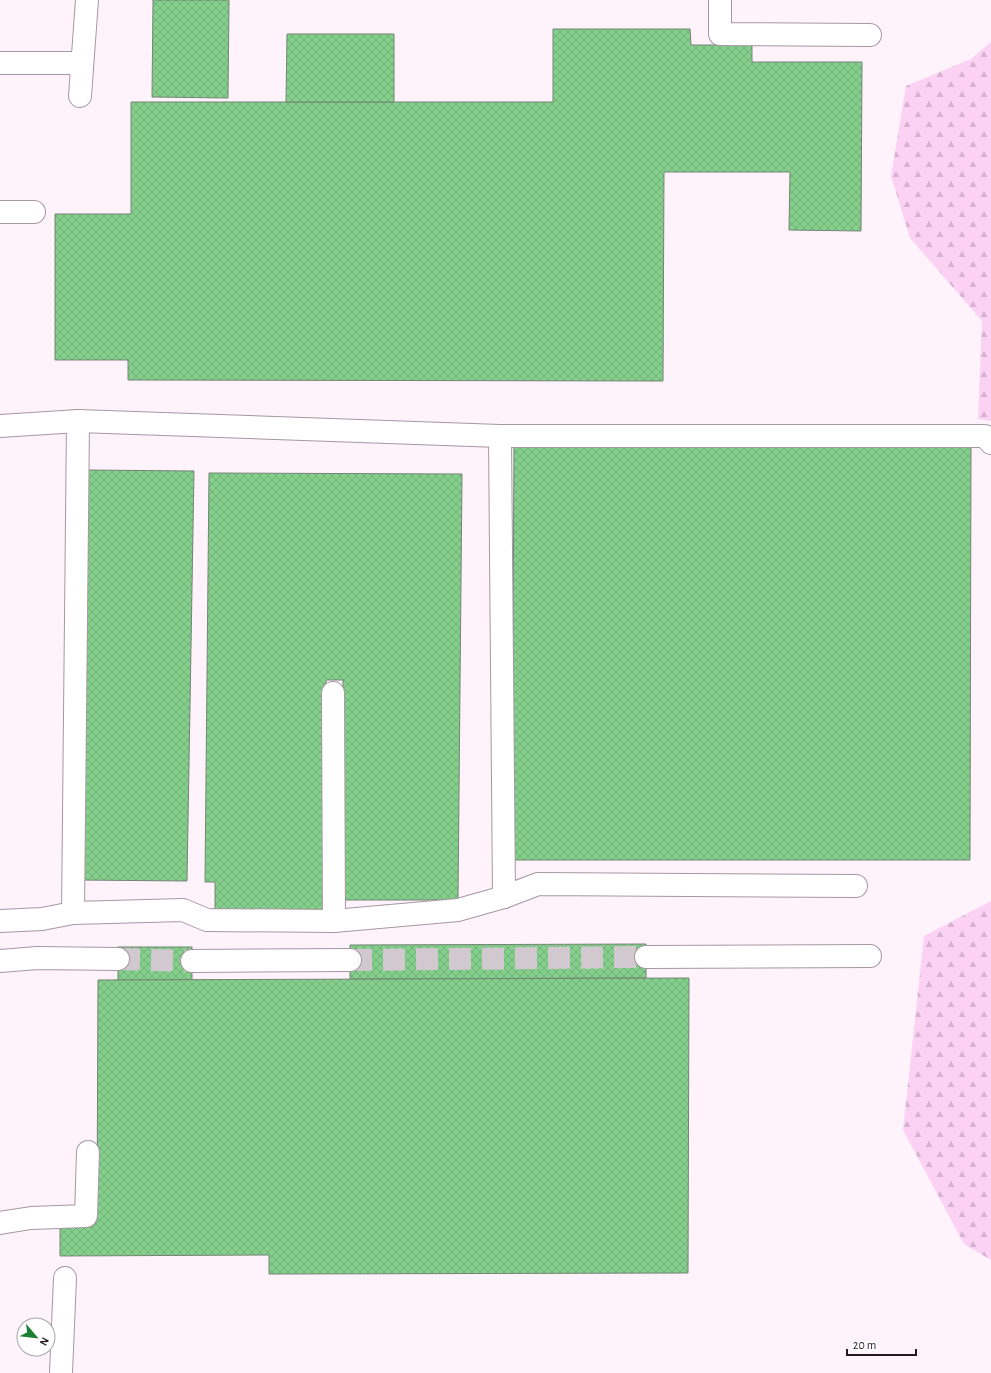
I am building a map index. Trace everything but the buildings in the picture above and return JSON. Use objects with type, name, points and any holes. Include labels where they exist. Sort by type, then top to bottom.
[{"type":"lane","points":[[80,96],[87,0]]},
{"type":"lane","points":[[720,0],[720,34],[870,36]]},
{"type":"lane","points":[[0,63],[82,63]]},
{"type":"lane","points":[[0,212],[34,212]]},
{"type":"lane","points":[[0,426],[78,421],[500,436],[985,436],[991,443]]},
{"type":"lane","points":[[74,913],[78,421]]},
{"type":"lane","points":[[500,436],[504,898]]},
{"type":"lane","points":[[333,693],[334,921]]},
{"type":"lane","points":[[0,921],[42,919],[74,913],[183,910],[208,920],[334,921],[458,910],[504,898],[538,884],[856,886]]},
{"type":"lane","points":[[646,958],[870,956]]},
{"type":"lane","points":[[0,960],[37,958],[118,959]]},
{"type":"lane","points":[[192,961],[350,960]]},
{"type":"lane","points":[[0,1223],[31,1218],[86,1216],[88,1152]]},
{"type":"lane","points":[[61,1373],[65,1278]]},
{"type":"green space","points":[[991,42],[991,421],[978,419],[982,321],[910,238],[891,176],[906,86],[971,59]]},
{"type":"green space","points":[[991,901],[991,1260],[964,1244],[903,1130],[924,936]]},
{"type":"tunnel","points":[[350,960],[646,957]]},
{"type":"tunnel","points":[[118,959],[192,961]]}]
